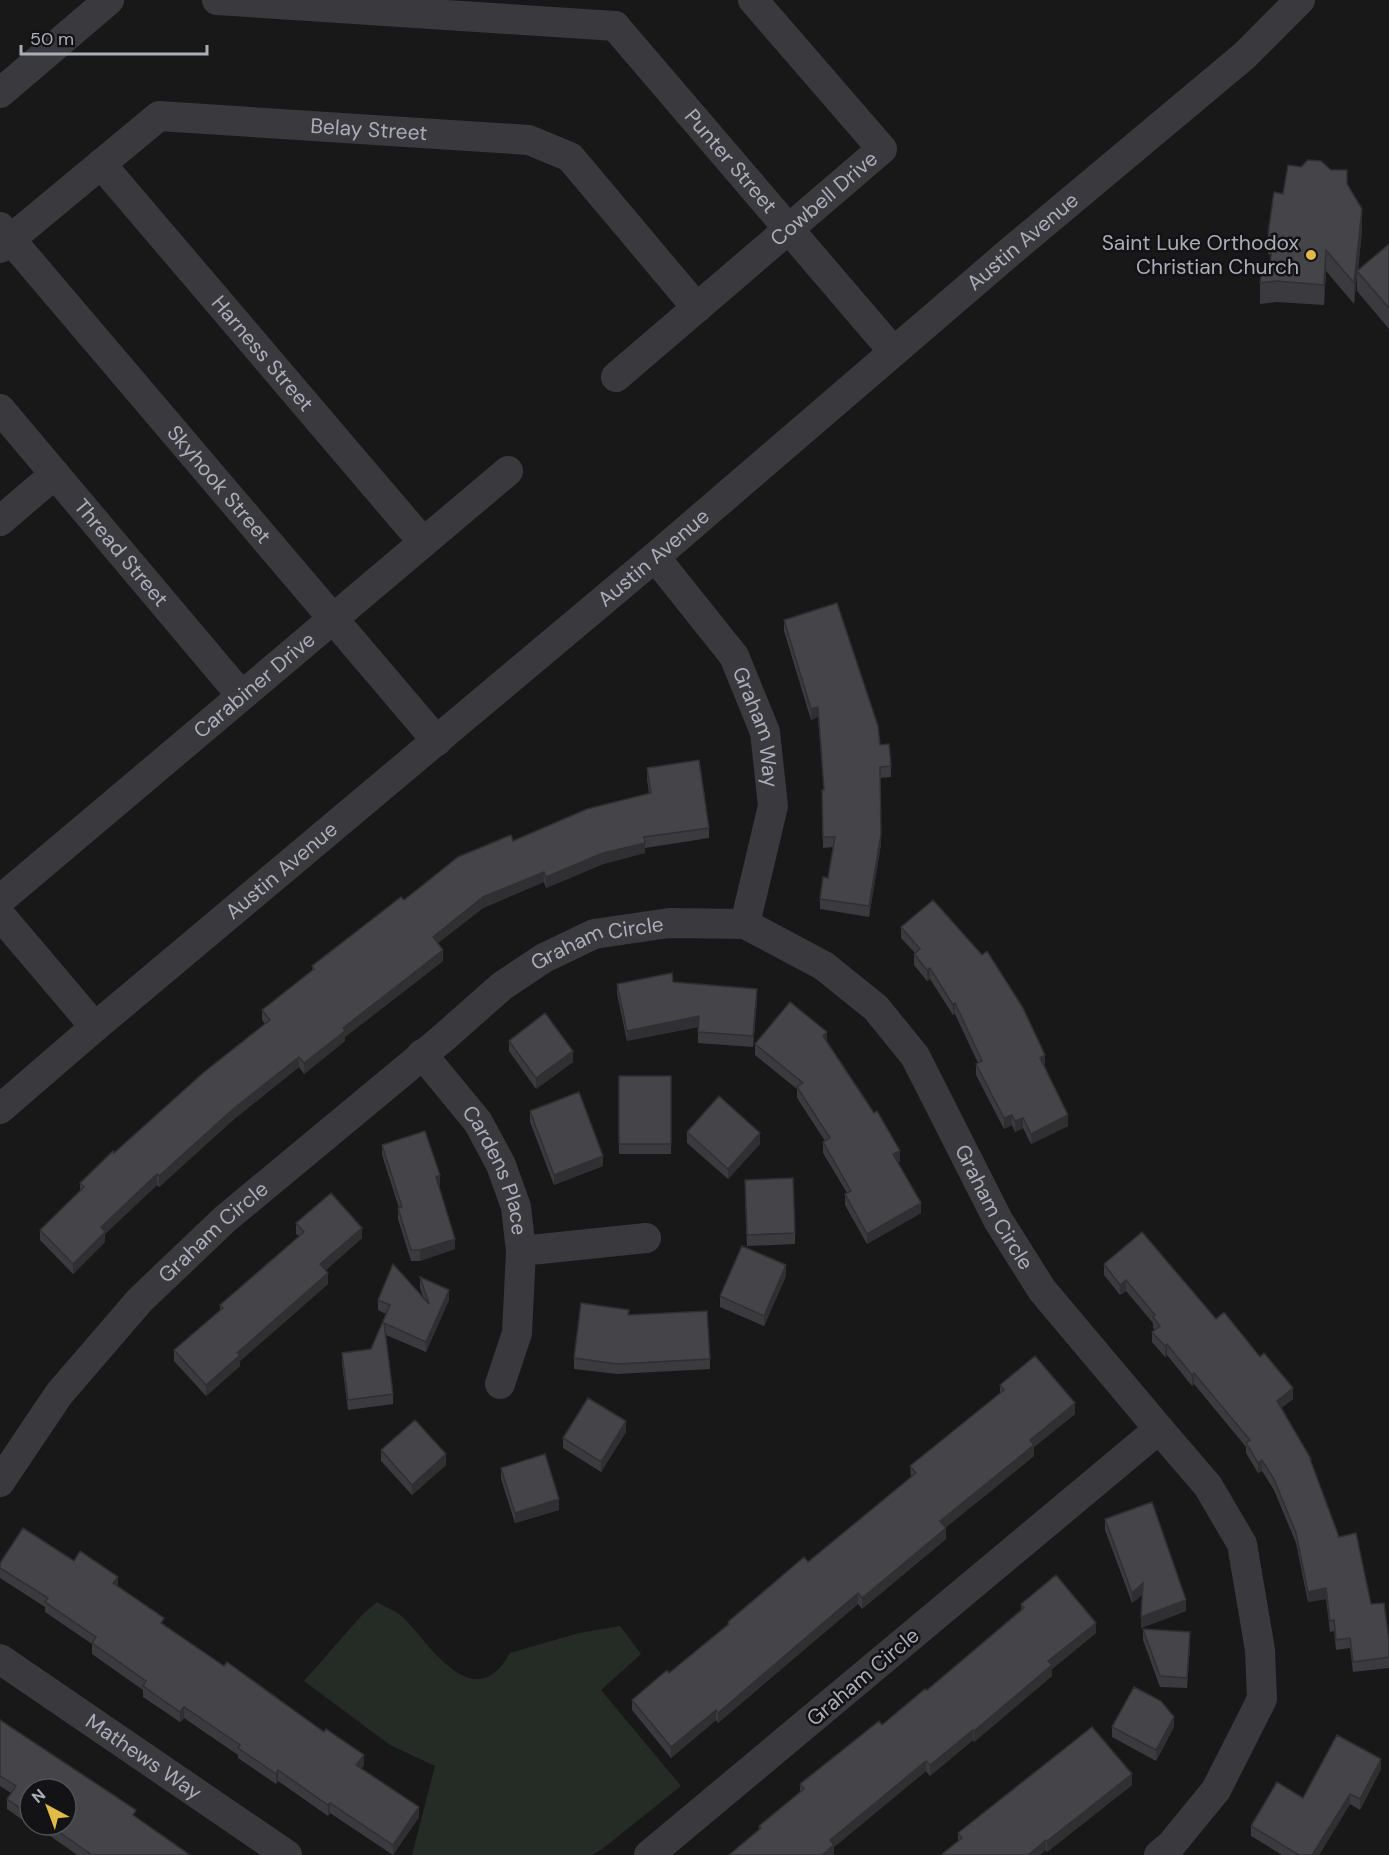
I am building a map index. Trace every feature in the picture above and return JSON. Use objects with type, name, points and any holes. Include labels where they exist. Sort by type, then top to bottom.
[{"type":"street","points":[[0,93],[109,0]]},
{"type":"street","points":[[216,0],[616,13]]},
{"type":"street","name":"Cowbell Drive","points":[[616,377],[882,150],[753,0]]},
{"type":"street","name":"Austin Avenue","points":[[0,1109],[655,557],[893,351],[1244,56],[1300,0]]},
{"type":"street","name":"Punter Street","points":[[616,13],[789,230],[893,351]]},
{"type":"street","name":"Belay Street","points":[[3,238],[101,164],[159,116],[529,140],[570,157],[698,308]]},
{"type":"street","name":"Harness Street","points":[[101,164],[423,542]]},
{"type":"street","name":"Skyhook Street","points":[[3,238],[437,741]]},
{"type":"street","name":"Thread Street","points":[[0,409],[241,695]]},
{"type":"street","name":"Carabiner Drive","points":[[0,900],[508,471]]},
{"type":"street","points":[[0,521],[55,474]]},
{"type":"street","name":"Graham Way","points":[[655,557],[734,656],[765,732],[773,806],[745,924]]},
{"type":"street","points":[[0,915],[95,1027]]},
{"type":"street","name":"Graham Circle","points":[[0,1482],[59,1394],[140,1300],[225,1219],[501,987],[544,958],[594,934],[669,923],[745,924],[824,966],[876,1008],[915,1056],[998,1220],[1042,1290],[1208,1486],[1242,1544],[1260,1650],[1262,1699],[1216,1790],[1171,1845],[1159,1855]]},
{"type":"street","name":"Cardens Place","points":[[422,1054],[478,1122],[501,1165],[516,1207],[521,1251],[646,1238]]},
{"type":"street","points":[[500,1384],[517,1333],[521,1251]]},
{"type":"street","name":"Graham Circle","points":[[650,1855],[1159,1429]]},
{"type":"street","name":"Mathews Way","points":[[0,1659],[287,1855]]},
{"type":"shaded area","points":[[377,1602],[402,1616],[440,1659],[468,1678],[482,1679],[497,1671],[510,1653],[579,1633],[620,1626],[641,1654],[601,1690],[681,1786],[592,1855],[412,1855],[435,1766],[390,1745],[304,1681],[362,1615]]},
{"type":"building","name":"Saint Luke Orthodox Christian Church","points":[[1308,160],[1321,161],[1331,170],[1347,170],[1347,184],[1362,209],[1354,283],[1326,250],[1324,285],[1277,281],[1260,283],[1262,269],[1270,263],[1274,235],[1268,234],[1274,192],[1283,194],[1288,165],[1301,167]]},
{"type":"building","points":[[1389,244],[1389,308],[1357,271]]},
{"type":"building","points":[[837,603],[878,726],[880,745],[889,744],[891,766],[880,767],[881,834],[869,906],[820,899],[823,877],[828,878],[835,837],[823,837],[822,790],[824,790],[818,707],[811,709],[784,620]]},
{"type":"building","points":[[699,760],[709,828],[644,837],[645,843],[603,853],[546,877],[544,872],[483,897],[433,937],[443,950],[343,1028],[345,1031],[304,1063],[299,1057],[233,1109],[159,1176],[157,1174],[101,1227],[105,1232],[73,1264],[40,1230],[84,1187],[80,1183],[113,1151],[114,1153],[203,1073],[270,1020],[262,1010],[314,969],[312,966],[401,897],[404,900],[458,857],[511,835],[513,841],[587,809],[651,793],[647,768]]},
{"type":"building","points":[[933,900],[982,955],[987,951],[1023,1008],[1045,1055],[1040,1058],[1068,1115],[1031,1134],[1023,1118],[1015,1121],[1012,1115],[1004,1118],[976,1064],[982,1061],[955,1003],[953,1005],[930,968],[927,970],[914,954],[920,949],[901,927]]},
{"type":"building","points":[[672,973],[673,982],[757,989],[753,1036],[698,1032],[699,1016],[627,1031],[617,984]]},
{"type":"building","points":[[790,1002],[827,1032],[823,1036],[874,1113],[877,1111],[900,1151],[893,1154],[921,1203],[867,1234],[845,1194],[851,1191],[823,1142],[830,1138],[797,1087],[803,1083],[755,1044]]},
{"type":"building","points":[[545,1013],[573,1051],[536,1078],[509,1041]]},
{"type":"building","points":[[619,1076],[671,1076],[671,1144],[619,1144]]},
{"type":"building","points":[[579,1092],[603,1156],[554,1175],[530,1111]]},
{"type":"building","points":[[719,1096],[760,1133],[728,1169],[687,1132]]},
{"type":"building","points":[[425,1131],[440,1175],[436,1177],[455,1239],[420,1250],[411,1250],[398,1208],[402,1207],[382,1145]]},
{"type":"building","points":[[793,1178],[795,1233],[747,1235],[745,1180]]},
{"type":"building","points":[[331,1193],[362,1228],[320,1264],[328,1273],[237,1353],[240,1355],[206,1385],[174,1350],[223,1308],[220,1305],[304,1232],[296,1223]]},
{"type":"building","points":[[1142,1232],[1216,1319],[1224,1312],[1260,1357],[1264,1353],[1293,1388],[1277,1401],[1311,1459],[1339,1537],[1356,1533],[1371,1604],[1384,1603],[1389,1657],[1353,1662],[1350,1638],[1336,1640],[1334,1620],[1330,1621],[1326,1588],[1308,1592],[1296,1533],[1274,1479],[1262,1460],[1258,1463],[1246,1443],[1250,1440],[1194,1373],[1192,1375],[1167,1344],[1165,1346],[1152,1332],[1160,1326],[1153,1317],[1155,1315],[1126,1280],[1120,1285],[1104,1264]]},
{"type":"building","points":[[742,1246],[786,1265],[764,1316],[720,1296]]},
{"type":"building","points":[[393,1264],[429,1304],[420,1277],[449,1290],[426,1342],[384,1323],[393,1394],[348,1400],[342,1353],[371,1349],[390,1305],[378,1300]]},
{"type":"building","points":[[581,1303],[629,1310],[628,1315],[707,1311],[710,1359],[617,1364],[574,1358]]},
{"type":"building","points":[[1035,1356],[1075,1403],[1030,1440],[1034,1445],[940,1521],[946,1528],[862,1598],[858,1593],[718,1713],[716,1710],[671,1747],[632,1700],[667,1670],[669,1673],[729,1624],[728,1622],[804,1557],[808,1562],[916,1473],[910,1466],[1004,1390],[1000,1385]]},
{"type":"building","points":[[588,1398],[626,1421],[601,1462],[563,1438]]},
{"type":"building","points":[[415,1420],[446,1454],[412,1485],[381,1450]]},
{"type":"building","points":[[545,1454],[559,1499],[515,1513],[501,1468]]},
{"type":"building","points":[[1152,1502],[1186,1600],[1141,1617],[1143,1583],[1132,1593],[1105,1519]]},
{"type":"building","points":[[23,1528],[74,1561],[80,1551],[118,1577],[113,1583],[164,1618],[161,1623],[224,1666],[227,1662],[324,1732],[326,1729],[364,1755],[356,1765],[419,1807],[393,1845],[330,1803],[328,1805],[278,1770],[276,1774],[238,1748],[240,1745],[184,1707],[180,1712],[143,1686],[146,1681],[92,1643],[96,1637],[45,1602],[48,1598],[0,1568],[0,1563]]},
{"type":"building","points":[[1056,1575],[1096,1623],[1048,1661],[1052,1665],[974,1731],[930,1765],[926,1761],[830,1840],[834,1845],[822,1855],[729,1855],[761,1828],[759,1826],[804,1789],[800,1784],[879,1721],[882,1725],[925,1689],[927,1690],[1024,1608],[1021,1604]]},
{"type":"building","points":[[1143,1629],[1190,1632],[1187,1678],[1160,1676]]},
{"type":"building","points":[[1134,1687],[1161,1701],[1174,1717],[1156,1750],[1112,1727]]},
{"type":"building","points":[[0,1720],[136,1810],[133,1815],[190,1855],[92,1855],[66,1837],[78,1837],[78,1777],[18,1777],[18,1807],[7,1799],[16,1786],[0,1776]]},
{"type":"building","points":[[1092,1727],[1132,1774],[1028,1855],[941,1855],[962,1838],[958,1833]]},
{"type":"building","points":[[1337,1735],[1381,1759],[1360,1799],[1350,1794],[1312,1855],[1299,1855],[1251,1826],[1277,1782],[1303,1798]]},
{"type":"place","name":"Saint Luke Orthodox Christian Church","points":[[1311,255]]}]
